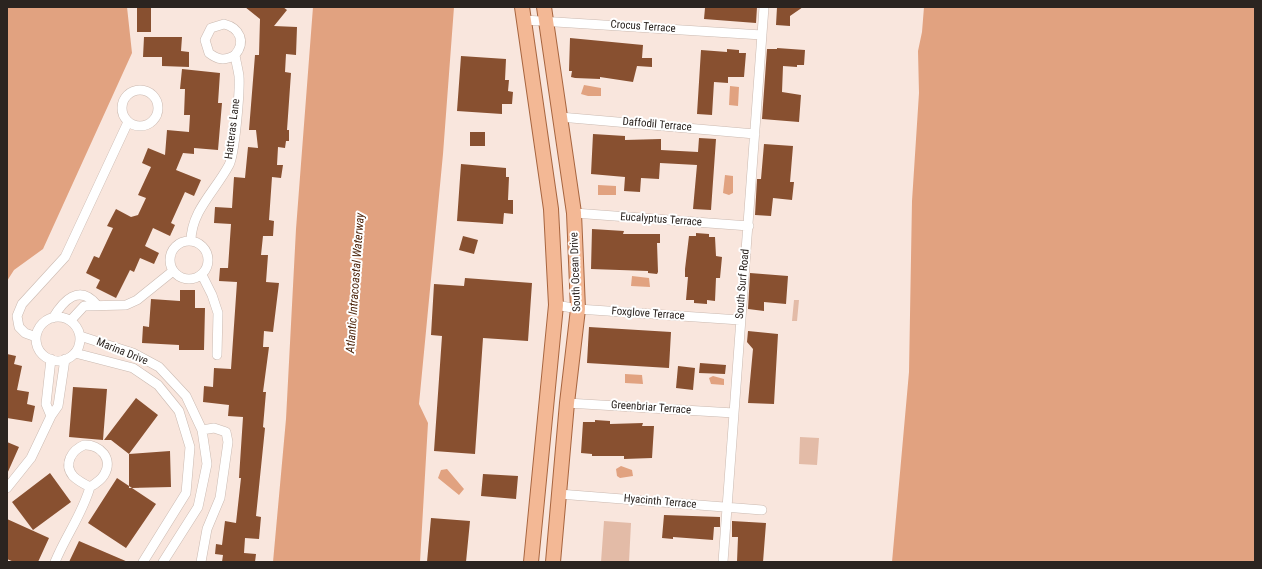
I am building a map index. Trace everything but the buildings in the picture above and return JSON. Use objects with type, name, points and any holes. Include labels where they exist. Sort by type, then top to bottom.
[{"type":"main road","name":"South Ocean Drive","points":[[523,13],[550,209],[556,305],[531,562]]},
{"type":"main road","name":"South Ocean Drive","points":[[545,14],[574,213],[578,309],[567,403],[553,562]]},
{"type":"street","name":"South Surf Road","points":[[723,562],[764,7]]},
{"type":"street","name":"Crocus Terrace","points":[[523,13],[762,35]]},
{"type":"street","name":"Hatteras Lane","points":[[224,24],[237,30],[241,43],[240,50],[235,55],[229,59],[222,60],[209,54],[205,40],[211,28],[224,24]]},
{"type":"street","name":"Hatteras Lane","points":[[191,241],[191,230],[196,217],[230,164],[234,146],[239,77],[235,55]]},
{"type":"street","name":"Daffodil Terrace","points":[[560,117],[754,134]]},
{"type":"street","points":[[36,337],[25,333],[18,327],[17,316],[22,304],[65,257],[128,122]]},
{"type":"street","name":"Eucalyptus Terrace","points":[[574,213],[749,226]]},
{"type":"street","points":[[191,241],[203,246],[207,252],[208,264],[202,275],[190,280],[178,276],[173,272],[170,259],[174,248],[179,244],[191,241]]},
{"type":"street","points":[[71,320],[84,306],[97,304],[126,305],[137,300],[173,272]]},
{"type":"street","points":[[202,275],[212,295],[218,313],[217,355]]},
{"type":"street","points":[[74,353],[65,359],[51,359],[41,353],[36,337],[40,326],[53,318],[68,298],[76,295],[86,296],[97,304]]},
{"type":"street","name":"Foxglove Terrace","points":[[556,305],[578,309],[740,320]]},
{"type":"street","points":[[53,318],[60,317],[71,320],[78,329],[80,336]]},
{"type":"street","name":"Marina Drive","points":[[143,562],[186,493],[190,447],[179,410],[158,385],[133,368],[74,353],[80,343],[80,336],[132,353],[159,367],[186,396],[202,430],[207,464],[198,507],[163,562]]},
{"type":"street","points":[[51,359],[46,404],[51,416]]},
{"type":"street","points":[[7,488],[31,458],[51,416],[58,406],[65,359]]},
{"type":"street","name":"Greenbriar Terrace","points":[[567,403],[734,414]]},
{"type":"street","points":[[201,562],[206,529],[220,498],[228,442],[226,432],[214,428],[202,430]]},
{"type":"street","points":[[55,562],[62,544],[84,507],[90,488],[105,473],[107,461],[102,450],[90,445],[84,445],[73,452],[69,464],[73,476],[90,488]]},
{"type":"street","name":"Hyacinth Terrace","points":[[559,494],[762,510]]},
{"type":"shaded area","points":[[794,300],[799,300],[797,321],[792,321]]},
{"type":"shaded area","points":[[800,437],[819,438],[817,465],[799,464]]},
{"type":"shaded area","points":[[604,521],[631,523],[629,562],[601,562]]},
{"type":"water","points":[[7,7],[127,7],[132,53],[43,249],[14,270],[7,281]]},
{"type":"water","name":"Atlantic Intracoastal Waterway","points":[[313,7],[454,7],[443,154],[419,404],[428,423],[420,562],[273,562],[286,419],[296,229]]},
{"type":"water","points":[[924,7],[1255,7],[1255,562],[892,562],[909,372],[912,201],[919,93],[918,51],[922,32]]},
{"type":"water","points":[[584,85],[601,88],[601,96],[588,96],[581,94]]},
{"type":"water","points":[[730,86],[739,87],[738,106],[729,105]]},
{"type":"water","points":[[725,175],[733,176],[733,193],[729,195],[723,193]]},
{"type":"water","points":[[598,185],[616,186],[616,195],[598,195]]},
{"type":"water","points":[[632,276],[649,278],[650,287],[631,286]]},
{"type":"water","points":[[625,374],[642,375],[643,384],[625,383]]},
{"type":"water","points":[[713,376],[724,379],[724,385],[711,384],[709,378]]},
{"type":"water","points":[[621,466],[632,470],[633,476],[620,478],[617,476],[616,469]]},
{"type":"water","points":[[447,469],[464,489],[459,495],[438,478],[441,470]]}]
